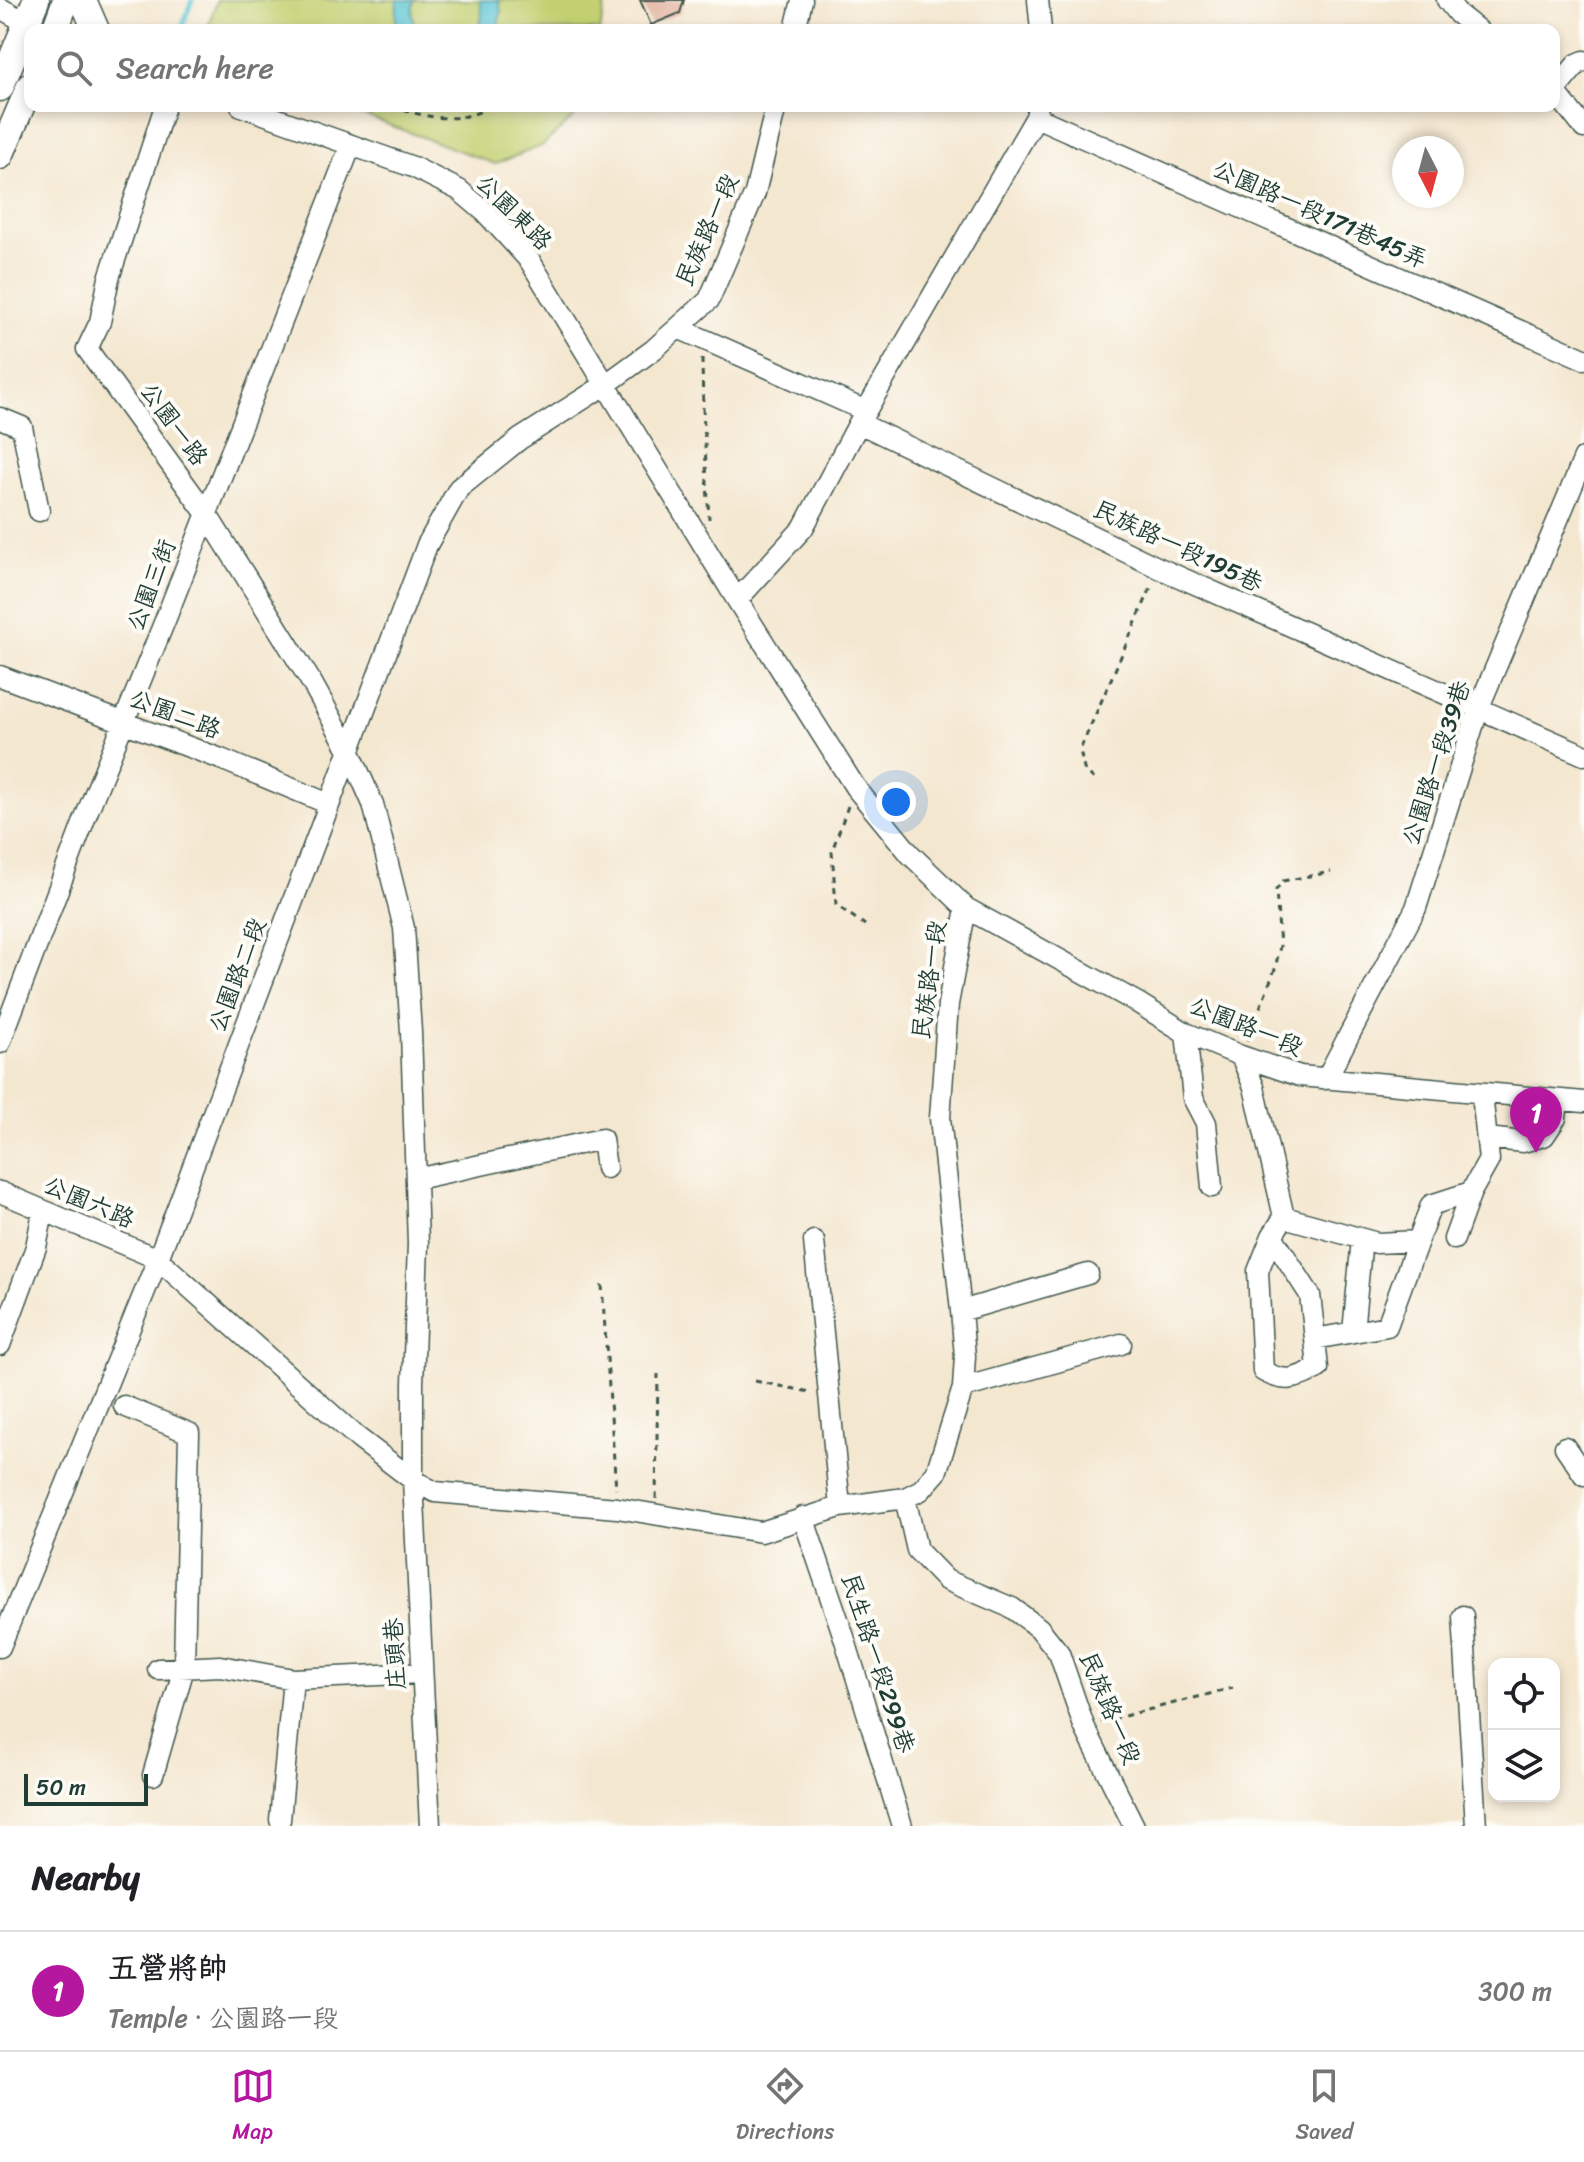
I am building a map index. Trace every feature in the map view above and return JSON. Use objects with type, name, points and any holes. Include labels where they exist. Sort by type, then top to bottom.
[{"type":"main road","points":[[57,24],[66,0]]},
{"type":"main road","points":[[83,0],[93,24]]},
{"type":"main road","points":[[0,88],[24,37]]},
{"type":"main road","points":[[0,156],[24,105]]},
{"type":"street","points":[[796,24],[802,0]]},
{"type":"street","points":[[1038,0],[1040,24]]},
{"type":"street","points":[[1447,0],[1470,24]]},
{"type":"street","points":[[0,8],[33,18]]},
{"type":"street","points":[[1560,83],[1577,64],[1584,61]]},
{"type":"street","points":[[1560,98],[1584,128]]},
{"type":"street","name":"公園一路","points":[[163,112],[109,278],[100,322],[87,349],[206,513],[312,683],[349,750],[373,804],[404,928],[416,1179]]},
{"type":"street","name":"公園東路","points":[[258,112],[413,167],[459,190],[485,212],[530,261],[605,385]]},
{"type":"street","name":"民族路一段","points":[[775,112],[755,193],[709,300],[653,350],[605,385],[855,787],[910,854],[966,908],[948,1004],[940,1118],[965,1356],[963,1388],[936,1473],[921,1490],[905,1498],[917,1550],[946,1580],[1012,1608],[1039,1628],[1059,1653],[1084,1726],[1134,1826]]},
{"type":"street","points":[[737,600],[803,528],[1037,112]]},
{"type":"street","name":"公園路一段171巷45弄","points":[[1037,112],[1584,359]]},
{"type":"street","name":"公園三街","points":[[0,1043],[89,808],[351,145]]},
{"type":"street","name":"民族路一段195巷","points":[[678,328],[863,417],[1159,568],[1584,755]]},
{"type":"street","name":"公園路二段","points":[[0,1647],[158,1259],[427,545],[459,488],[520,439],[605,385]]},
{"type":"street","points":[[0,418],[22,427],[39,511]]},
{"type":"street","name":"公園路一段39巷","points":[[1326,1079],[1416,908],[1479,707],[1584,458]]},
{"type":"street","name":"公園二路","points":[[0,676],[221,759],[329,804]]},
{"type":"street","name":"公園路一段","points":[[966,908],[1186,1033],[1300,1076],[1584,1102]]},
{"type":"street","points":[[1186,1033],[1193,1098],[1206,1123],[1212,1187]]},
{"type":"street","points":[[1241,1056],[1254,1087],[1284,1217],[1272,1236],[1258,1271],[1263,1371],[1278,1379],[1295,1379],[1318,1368],[1310,1295],[1272,1236]]},
{"type":"street","points":[[1454,1239],[1471,1192],[1489,1160],[1482,1094]]},
{"type":"street","points":[[1487,1138],[1523,1142],[1544,1136],[1556,1118],[1558,1101]]},
{"type":"street","points":[[416,1179],[602,1139],[606,1168]]},
{"type":"street","name":"庄頭巷","points":[[416,1179],[418,1244],[413,1480],[430,1826]]},
{"type":"street","name":"公園六路","points":[[0,1192],[158,1259],[358,1438],[413,1480],[435,1492],[617,1508],[761,1532],[840,1507],[905,1498]]},
{"type":"street","points":[[1315,1339],[1387,1326],[1431,1205],[1471,1192]]},
{"type":"street","points":[[0,1345],[36,1247],[43,1212]]},
{"type":"street","points":[[1284,1217],[1377,1243],[1418,1241]]},
{"type":"street","points":[[1353,1332],[1362,1239]]},
{"type":"street","points":[[814,1241],[840,1507]]},
{"type":"street","points":[[961,1311],[1088,1274]]},
{"type":"street","points":[[963,1388],[1121,1344]]},
{"type":"street","points":[[124,1406],[189,1433],[184,1668],[153,1775]]},
{"type":"street","points":[[1565,1447],[1584,1475]]},
{"type":"street","name":"民生路一段299巷","points":[[803,1517],[844,1637],[902,1826]]},
{"type":"street","points":[[1463,1616],[1476,1826]]},
{"type":"street","points":[[158,1669],[220,1666],[293,1679],[422,1673]]},
{"type":"street","points":[[280,1820],[293,1679]]},
{"type":"path","points":[[410,112],[429,118],[451,118],[476,112]]},
{"type":"path","points":[[702,339],[712,560]]},
{"type":"path","points":[[1094,779],[1084,769],[1080,750],[1159,568]]},
{"type":"path","points":[[855,787],[832,851],[836,905],[865,925]]},
{"type":"path","points":[[1241,1056],[1275,969],[1280,946],[1276,890],[1283,881],[1331,872]]},
{"type":"path","points":[[602,1285],[617,1508]]},
{"type":"path","points":[[656,1514],[658,1374]]},
{"type":"path","points":[[755,1381],[829,1395]]},
{"type":"path","points":[[1084,1726],[1233,1688]]},
{"type":"green space","points":[[217,0],[606,0],[601,24],[209,24]]},
{"type":"green space","points":[[354,112],[579,112],[542,146],[495,164]]},
{"type":"water","points":[[397,0],[414,0],[414,24],[396,22]]},
{"type":"water","points":[[480,0],[499,0],[498,24],[479,24],[482,17]]},
{"type":"building","points":[[640,0],[684,0],[680,13],[651,24]]},
{"type":"waterway","points":[[183,24],[192,0]]},
{"type":"place","name":"五營將帥","points":[[1536,1153]]}]
